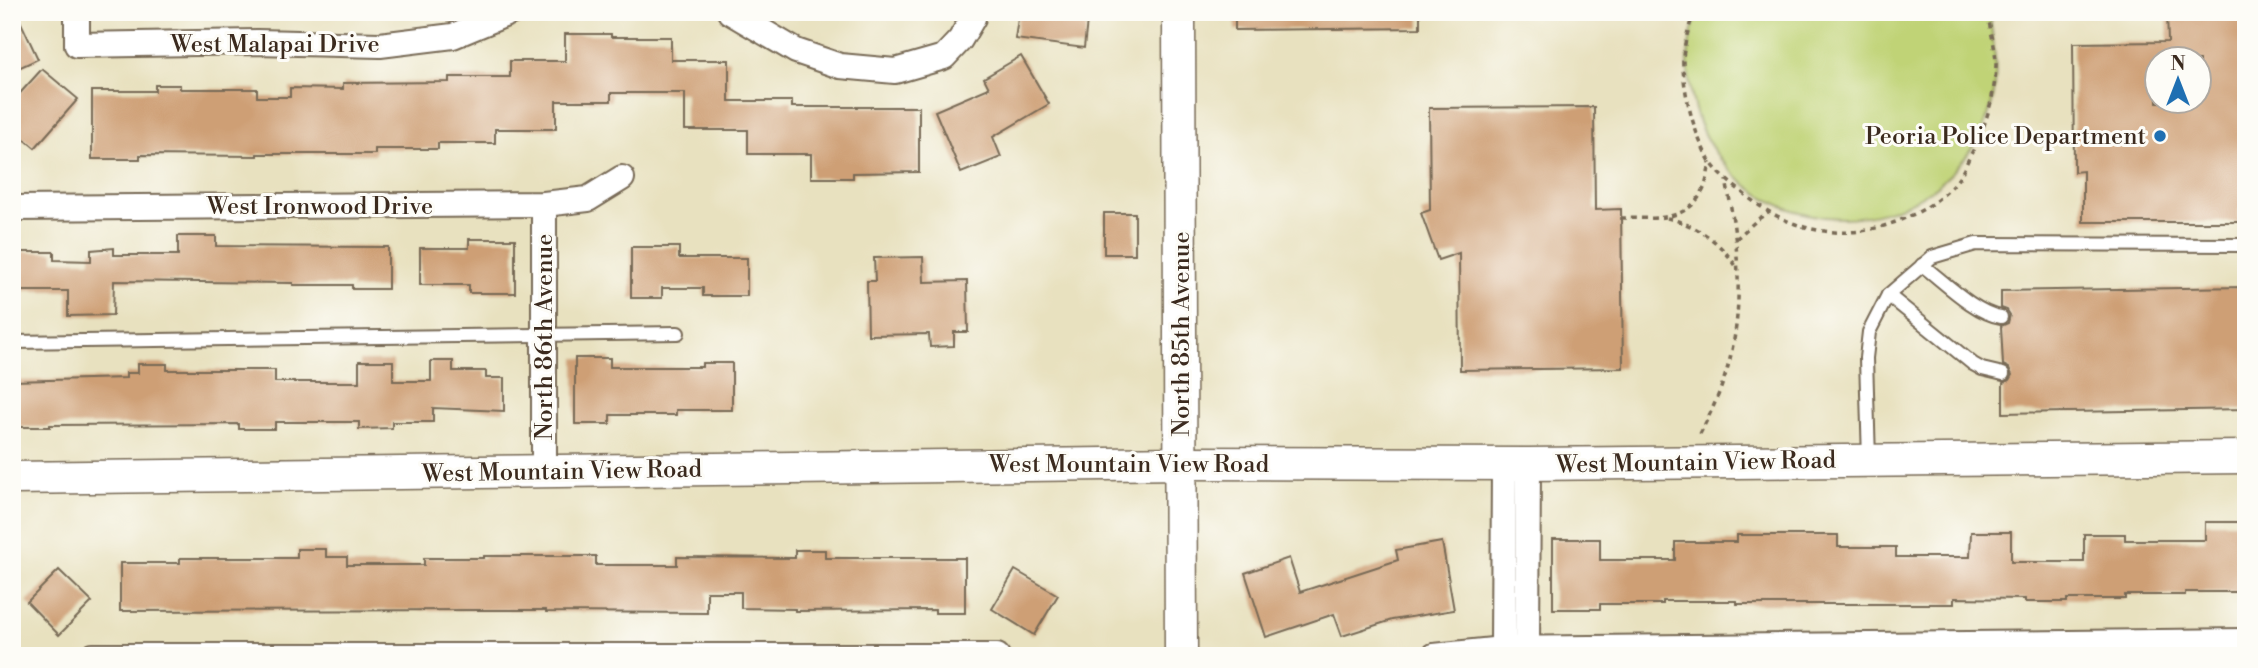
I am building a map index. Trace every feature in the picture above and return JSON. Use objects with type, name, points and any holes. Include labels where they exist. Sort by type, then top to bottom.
[{"type":"street","name":"West Malapai Drive","points":[[77,12],[77,45],[257,42],[380,44],[453,36],[511,12]]},
{"type":"street","points":[[730,12],[796,51],[840,66],[895,71],[944,57],[960,40],[974,12]]},
{"type":"street","name":"North 85th Avenue","points":[[1179,12],[1181,656]]},
{"type":"street","name":"West Ironwood Drive","points":[[12,208],[544,204],[588,199],[622,178]]},
{"type":"street","name":"North 86th Avenue","points":[[544,204],[544,471]]},
{"type":"street","name":"West Mountain View Road","points":[[12,478],[1182,463],[1516,464],[2246,457]]},
{"type":"street","points":[[1515,649],[1516,464]]},
{"type":"street","points":[[1434,656],[1515,649],[1701,652],[2246,641]]},
{"type":"street","points":[[93,656],[997,656]]},
{"type":"lane","points":[[1869,460],[1866,358],[1869,332],[1888,295],[1933,257],[1976,244],[2246,245]]},
{"type":"lane","points":[[1922,265],[1975,305],[1993,316],[2001,317]]},
{"type":"lane","points":[[1888,295],[1973,364],[2003,374]]},
{"type":"lane","points":[[12,342],[678,333]]},
{"type":"path","points":[[1694,12],[1687,33],[1683,60],[1686,92],[1701,144],[1710,162],[1760,207],[1789,222],[1814,230],[1840,233],[1865,232],[1891,226],[1920,212],[1957,180],[1979,141],[1992,99],[1996,63],[1987,12]]},
{"type":"path","points":[[1665,218],[1680,213],[1701,194],[1710,162]]},
{"type":"path","points":[[1700,434],[1716,401],[1730,361],[1738,314],[1736,240],[1726,178]]},
{"type":"path","points":[[1736,240],[1758,219],[1770,212]]},
{"type":"path","points":[[1621,218],[1665,218],[1684,222],[1714,240],[1737,267]]},
{"type":"green space","points":[[1698,12],[1987,12],[1995,60],[1992,103],[1976,142],[1952,173],[1921,196],[1886,212],[1848,218],[1809,215],[1771,201],[1737,177],[1716,154],[1705,136],[1694,106],[1688,70],[1691,36]]},
{"type":"building","points":[[12,12],[16,12],[38,59],[12,71]]},
{"type":"building","points":[[1019,12],[1088,12],[1084,48],[1015,39]]},
{"type":"building","points":[[1235,12],[1420,12],[1420,28],[1235,30]]},
{"type":"building","name":"Peoria Police Department","points":[[2167,12],[2246,12],[2246,209],[2239,209],[2239,222],[2083,222],[2083,171],[2074,172],[2073,43],[2168,42]]},
{"type":"building","points":[[565,34],[671,37],[671,60],[729,60],[729,101],[792,101],[792,107],[919,107],[919,172],[853,173],[853,178],[811,178],[811,154],[748,154],[748,130],[685,130],[685,93],[611,93],[611,101],[556,101],[556,129],[495,129],[495,143],[438,143],[438,149],[375,149],[375,154],[140,155],[140,159],[92,159],[92,91],[155,91],[155,85],[180,85],[180,89],[257,89],[257,97],[290,97],[290,88],[343,89],[343,83],[449,82],[449,77],[510,77],[510,61],[565,61]]},
{"type":"building","points":[[1021,56],[1049,104],[993,137],[1001,157],[961,173],[935,111],[989,88],[984,78]]},
{"type":"building","points":[[42,69],[78,99],[35,148],[23,138],[12,150],[12,102]]},
{"type":"building","points":[[1594,107],[1595,210],[1621,209],[1623,368],[1460,370],[1459,253],[1438,260],[1421,213],[1430,210],[1429,108]]},
{"type":"building","points":[[1104,213],[1135,213],[1135,254],[1104,254]]},
{"type":"building","points":[[178,236],[216,236],[216,246],[388,247],[388,289],[352,289],[352,285],[293,283],[114,281],[113,315],[68,316],[68,291],[12,291],[12,252],[54,252],[54,260],[91,261],[91,250],[114,248],[114,255],[178,255]]},
{"type":"building","points":[[469,239],[515,239],[515,293],[469,293],[469,285],[420,285],[420,248],[469,248]]},
{"type":"building","points":[[631,247],[679,247],[679,258],[747,258],[747,296],[703,296],[703,288],[662,288],[662,298],[631,298]]},
{"type":"building","points":[[923,257],[924,282],[967,281],[968,332],[954,332],[954,346],[930,347],[929,334],[868,335],[867,281],[875,281],[874,258]]},
{"type":"building","points":[[2246,287],[2246,409],[2003,413],[2003,383],[2012,375],[2009,368],[2003,365],[2001,326],[2008,323],[2010,315],[2007,310],[2001,308],[2001,291]]},
{"type":"building","points":[[575,358],[610,358],[610,367],[702,367],[702,363],[732,363],[732,410],[676,410],[676,415],[610,415],[610,424],[575,424]]},
{"type":"building","points":[[359,361],[393,361],[393,381],[431,381],[431,361],[453,361],[453,371],[486,371],[486,378],[504,378],[504,411],[433,408],[433,422],[392,422],[392,428],[359,429],[359,422],[275,422],[275,429],[239,429],[239,424],[12,427],[12,381],[126,378],[126,373],[138,373],[138,364],[167,364],[167,370],[275,370],[275,382],[359,382]]},
{"type":"building","points":[[2205,522],[2243,522],[2243,592],[2125,595],[2125,599],[2067,599],[2067,602],[1954,598],[1954,604],[1737,604],[1737,601],[1663,601],[1663,604],[1600,604],[1600,609],[1553,609],[1553,539],[1600,539],[1600,560],[1675,560],[1675,542],[1737,542],[1737,535],[1838,535],[1838,547],[1896,547],[1896,557],[1970,557],[1971,532],[2011,532],[2011,562],[2084,562],[2084,534],[2125,534],[2125,540],[2205,540]]},
{"type":"building","points":[[1442,542],[1454,610],[1392,620],[1342,636],[1334,614],[1266,637],[1245,573],[1289,558],[1300,592],[1398,560],[1396,550]]},
{"type":"building","points":[[297,549],[326,549],[326,557],[347,557],[347,565],[424,565],[424,558],[596,556],[596,565],[677,565],[677,557],[795,558],[795,550],[825,550],[825,558],[965,558],[965,613],[935,613],[935,610],[795,611],[741,608],[741,592],[707,592],[707,613],[546,610],[120,611],[120,563],[180,563],[180,558],[297,558]]},
{"type":"building","points":[[59,570],[92,602],[59,635],[27,602]]},
{"type":"building","points":[[1015,570],[1058,595],[1034,635],[992,609]]},
{"type":"place","name":"Peoria Police Department","points":[[2160,136]]}]
